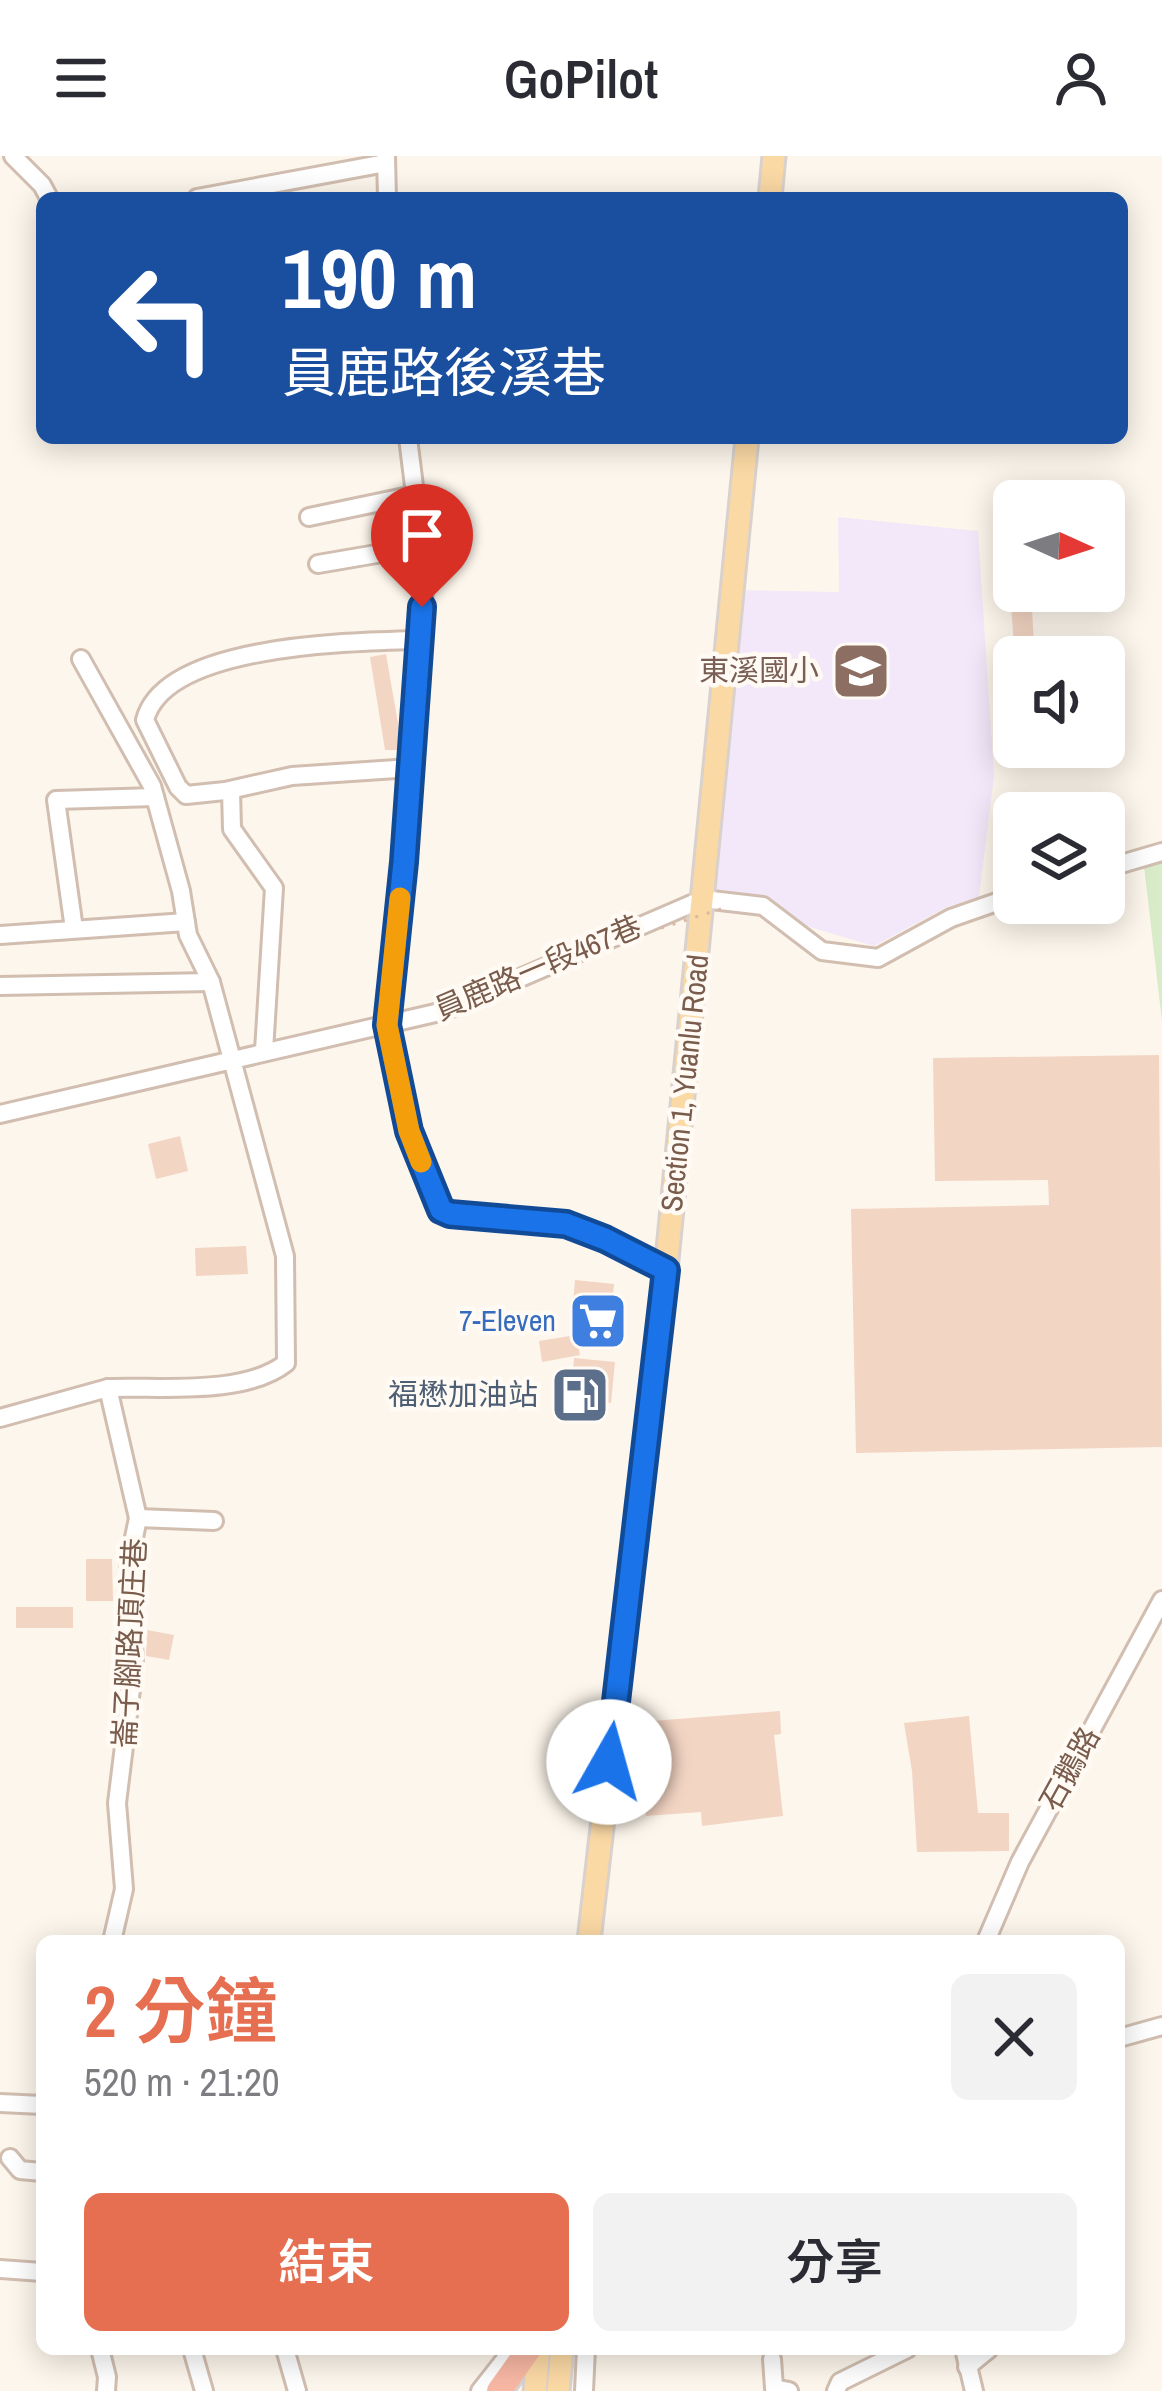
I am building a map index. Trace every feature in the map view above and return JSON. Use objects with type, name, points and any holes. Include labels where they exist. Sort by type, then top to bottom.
[{"type":"highway","points":[[499,2391],[525,2355]]},
{"type":"main road","points":[[771,192],[774,156]]},
{"type":"main road","name":"Section 1, Yuanlu Road","points":[[590,1935],[712,904],[747,444]]},
{"type":"main road","points":[[535,2391],[538,2355]]},
{"type":"main road","points":[[557,2391],[561,2355]]},
{"type":"street","points":[[14,156],[46,192]]},
{"type":"street","points":[[227,192],[386,160],[387,192]]},
{"type":"street","points":[[409,444],[425,574],[387,1025],[409,1131],[441,1210],[566,1224],[666,1270]]},
{"type":"street","points":[[309,517],[414,495]]},
{"type":"street","points":[[318,564],[423,546]]},
{"type":"street","points":[[411,768],[292,776],[186,795],[146,720],[149,706],[164,689],[212,664],[263,652],[420,640]]},
{"type":"street","points":[[0,1418],[108,1388],[203,1387],[268,1377],[286,1363],[285,1256],[211,982],[188,935],[155,796],[81,658]]},
{"type":"street","points":[[231,790],[232,829],[274,888],[264,1051]]},
{"type":"street","points":[[74,928],[56,800],[155,796]]},
{"type":"street","points":[[1125,863],[1162,852]]},
{"type":"street","points":[[712,904],[763,907],[821,952],[878,958],[951,918],[993,903]]},
{"type":"street","name":"員鹿路一段467巷","points":[[0,1114],[444,1011],[712,904]]},
{"type":"street","points":[[0,934],[186,922]]},
{"type":"street","points":[[0,986],[211,982]]},
{"type":"street","name":"崙子腳路頂庄巷","points":[[108,1388],[138,1518],[129,1562],[134,1665],[118,1803],[124,1888],[113,1935]]},
{"type":"street","points":[[138,1518],[214,1521]]},
{"type":"street","name":"石鵝路","points":[[989,1935],[1020,1862],[1162,1600]]},
{"type":"street","points":[[1125,2036],[1162,2026]]},
{"type":"street","points":[[0,2103],[36,2104]]},
{"type":"street","points":[[10,2158],[20,2170],[36,2171]]},
{"type":"street","points":[[0,2269],[36,2272]]},
{"type":"street","points":[[102,2355],[106,2391]]},
{"type":"street","points":[[194,2355],[204,2391]]},
{"type":"street","points":[[287,2355],[297,2391]]},
{"type":"street","points":[[480,2391],[507,2355]]},
{"type":"street","points":[[584,2391],[586,2355]]},
{"type":"street","points":[[836,2391],[840,2383],[895,2355]]},
{"type":"street","points":[[966,2358],[974,2391]]},
{"type":"street","points":[[772,2359],[774,2388],[789,2391]]},
{"type":"path","points":[[661,928],[712,904]]},
{"type":"shaded area","name":"東溪國小","points":[[838,517],[978,531],[994,776],[979,897],[947,907],[874,946],[806,926],[771,898],[716,891],[740,590],[839,592]]},
{"type":"green space","points":[[1162,860],[1162,1021],[1144,866]]},
{"type":"building","points":[[1012,612],[1032,612],[1034,636],[1013,636]]},
{"type":"building","points":[[386,654],[399,750],[385,750],[370,657]]},
{"type":"building","points":[[1159,1055],[1162,1447],[856,1453],[851,1209],[1049,1205],[1048,1180],[935,1181],[933,1058]]},
{"type":"building","points":[[180,1136],[188,1171],[156,1179],[148,1144]]},
{"type":"building","points":[[246,1246],[248,1274],[196,1276],[195,1248]]},
{"type":"building","points":[[575,1280],[614,1284],[610,1330],[571,1326]]},
{"type":"building","points":[[576,1335],[580,1355],[542,1362],[539,1341]]},
{"type":"building","points":[[574,1358],[615,1362],[611,1403],[570,1399]]},
{"type":"building","points":[[86,1559],[112,1559],[113,1601],[86,1601]]},
{"type":"building","points":[[16,1607],[73,1607],[73,1628],[16,1628]]},
{"type":"building","points":[[147,1630],[174,1635],[169,1660],[146,1656]]},
{"type":"building","points":[[780,1711],[781,1734],[774,1735],[783,1816],[702,1826],[701,1812],[646,1816],[647,1745],[641,1746],[639,1722]]},
{"type":"building","points":[[969,1716],[978,1813],[1009,1813],[1009,1851],[917,1852],[904,1723]]},
{"type":"slow traffic","points":[[400,898],[387,1025],[409,1131],[421,1162]]},
{"type":"place","name":"東溪國小","points":[[861,671]]},
{"type":"place","name":"7-Eleven","points":[[598,1321]]},
{"type":"place","name":"福懋加油站","points":[[580,1395]]},
{"type":"route","points":[[422,607],[387,1025],[409,1131],[441,1210],[566,1224],[666,1270],[609,1762]]}]
